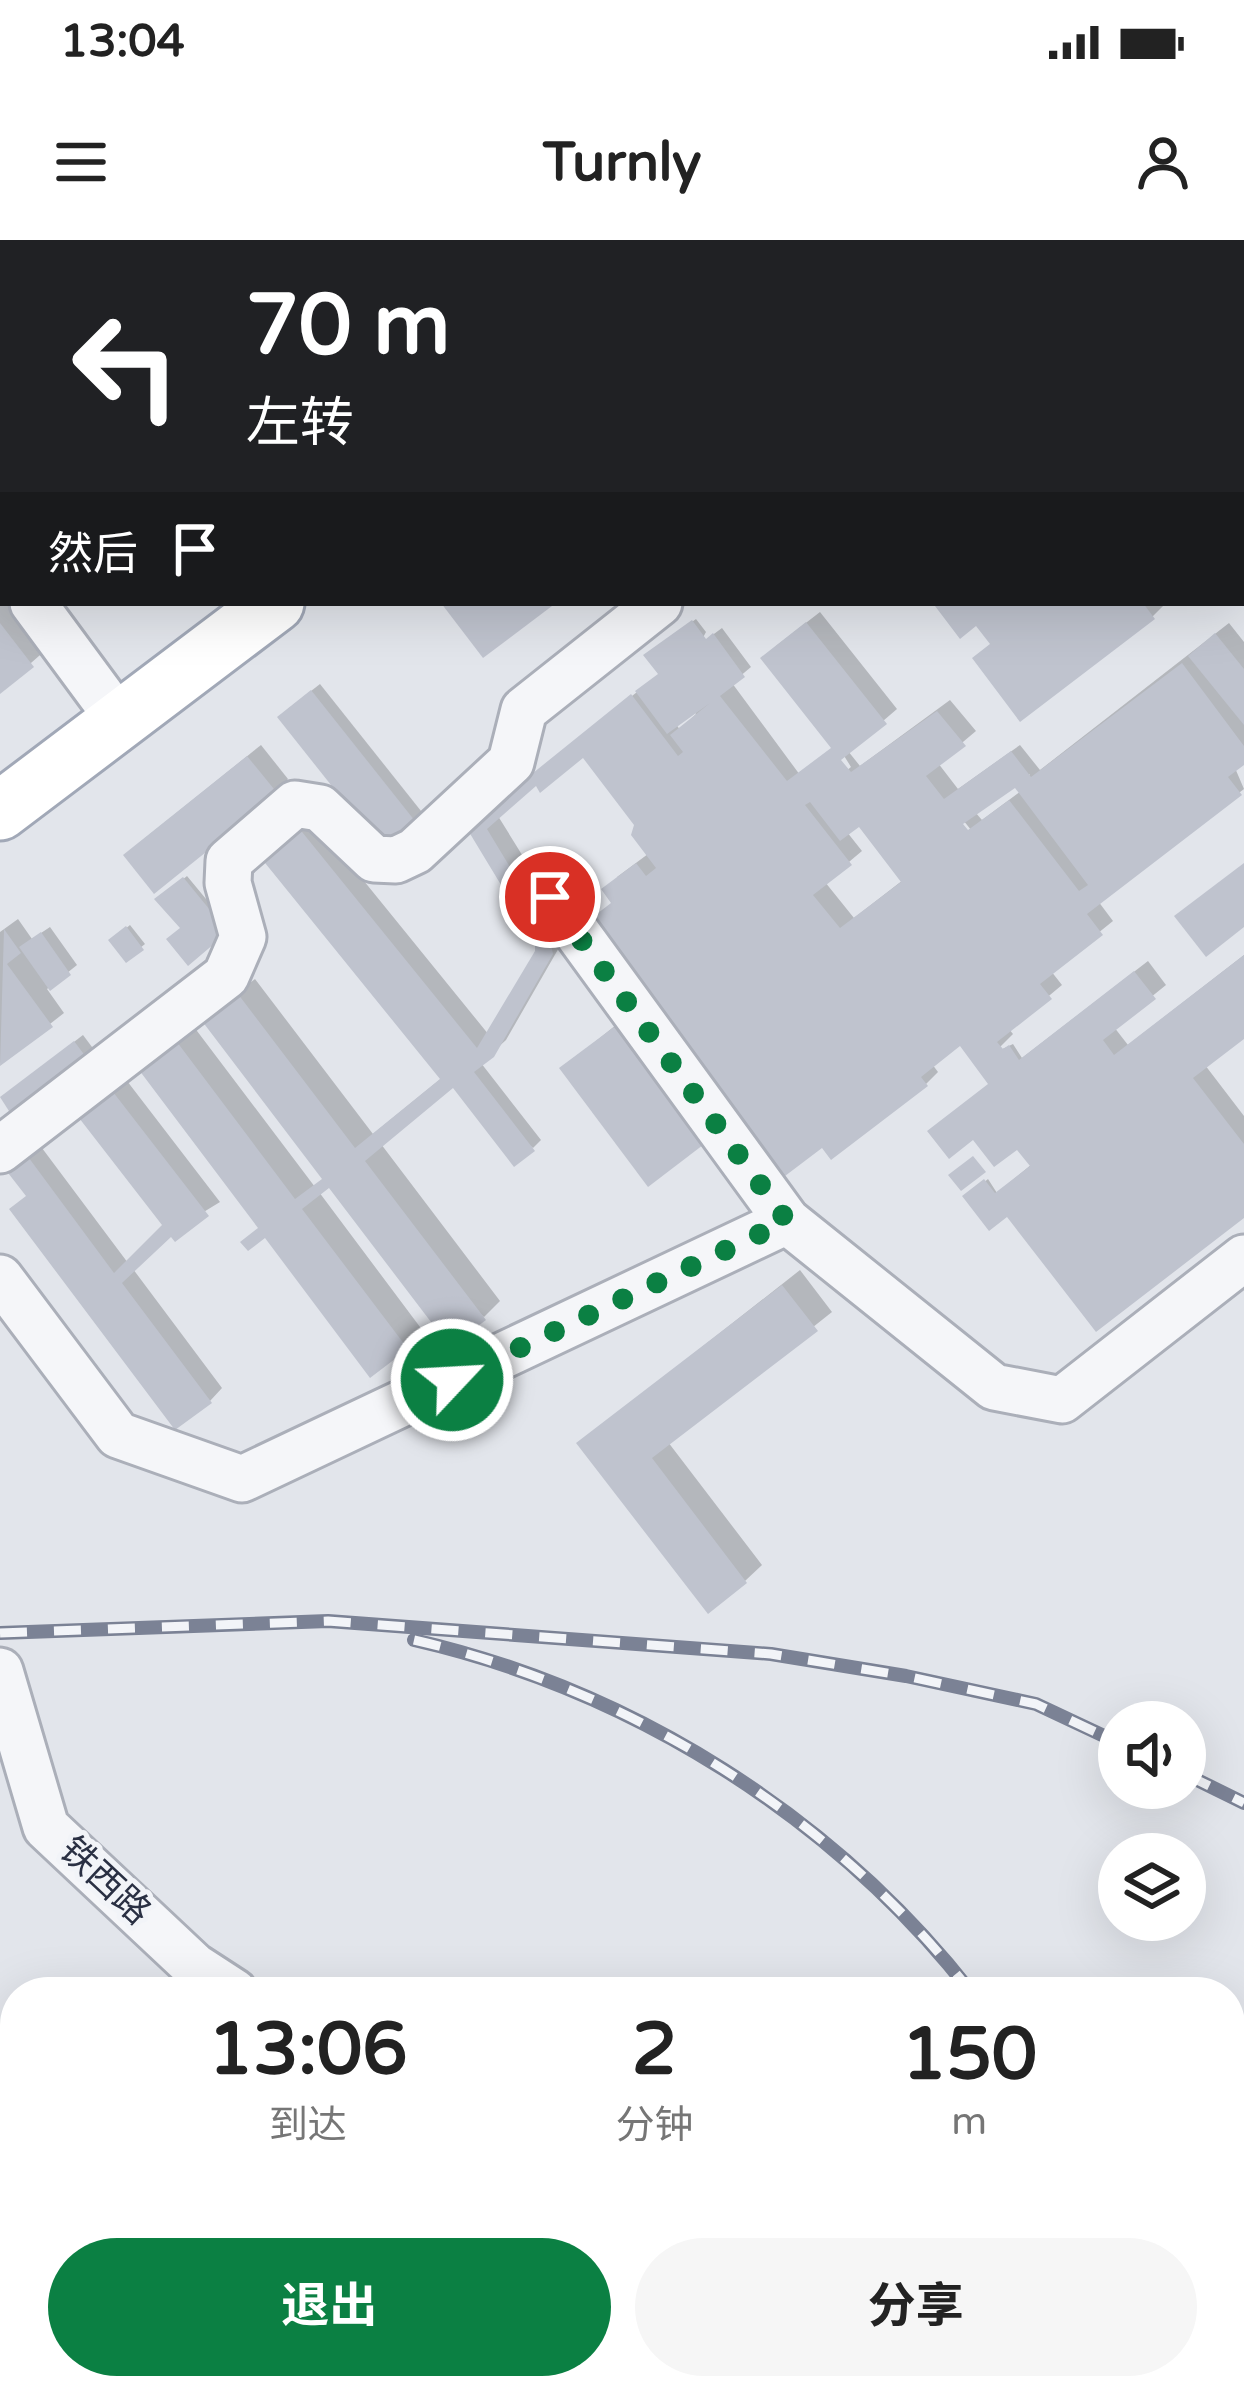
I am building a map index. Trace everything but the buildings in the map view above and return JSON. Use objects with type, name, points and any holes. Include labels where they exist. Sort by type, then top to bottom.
[{"type":"main road","points":[[0,811],[271,606]]},
{"type":"street","points":[[35,606],[120,721]]},
{"type":"street","points":[[0,1150],[226,976],[243,937],[228,884],[229,861],[295,804],[320,808],[374,859],[396,860],[415,851],[511,762],[524,710],[654,606]]},
{"type":"street","points":[[550,897],[787,1221],[994,1387],[1062,1400],[1244,1258]]},
{"type":"street","points":[[0,1278],[118,1435],[242,1479],[787,1221]]},
{"type":"street","name":"铁西路","points":[[0,1671],[46,1826],[211,1977]]},
{"type":"railway","points":[[0,1633],[328,1621],[771,1654],[1036,1704],[1098,1733]]},
{"type":"railway","points":[[414,1640],[495,1662],[574,1691],[722,1769],[792,1816],[856,1870],[958,1977]]},
{"type":"railway","points":[[1206,1784],[1244,1803]]},
{"type":"route","points":[[452,1380],[787,1221],[550,897]]}]
